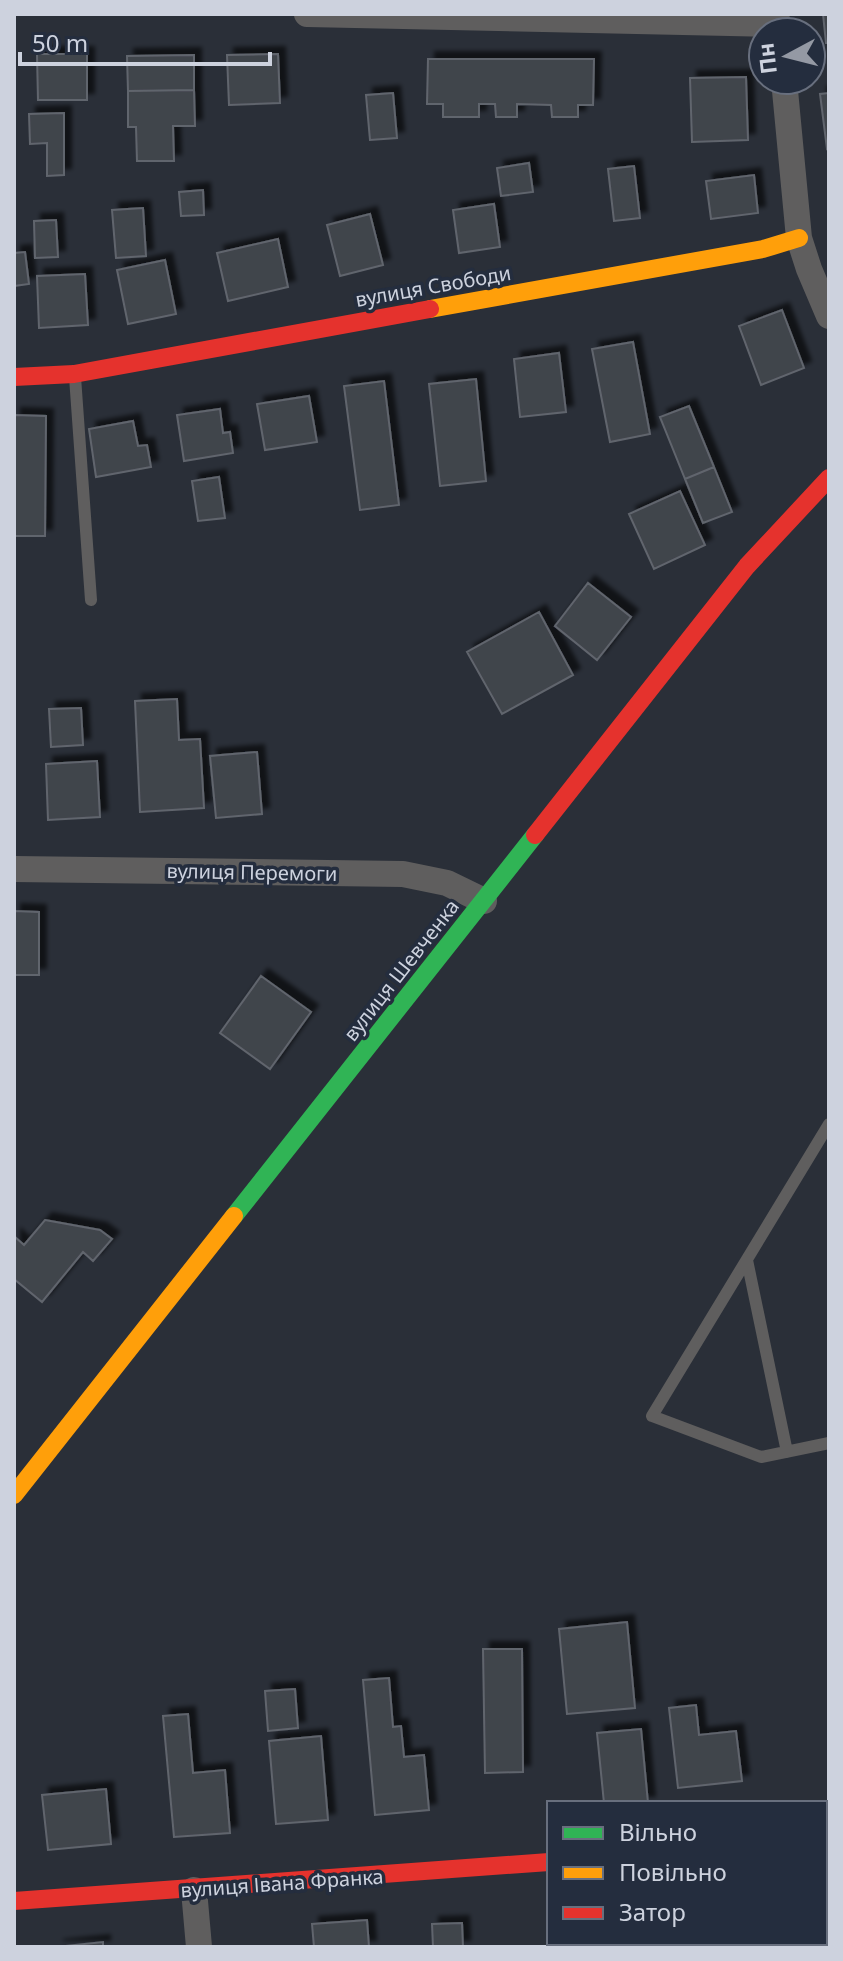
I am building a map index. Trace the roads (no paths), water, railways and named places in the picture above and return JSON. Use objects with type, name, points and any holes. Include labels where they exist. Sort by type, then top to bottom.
[{"type":"street","points":[[307,14],[747,22]]},
{"type":"street","points":[[786,96],[799,238],[829,316]]},
{"type":"street","name":"вулиця Свободи","points":[[14,377],[74,374],[763,249],[799,238]]},
{"type":"street","name":"вулиця Шевченка","points":[[14,1495],[747,566],[829,478]]},
{"type":"street","name":"вулиця Перемоги","points":[[14,869],[403,874],[447,883],[484,901]]},
{"type":"street","name":"вулиця Івана Франка","points":[[14,1901],[547,1862]]},
{"type":"street","points":[[194,1890],[199,1947]]},
{"type":"lane","points":[[74,374],[91,600]]},
{"type":"lane","points":[[827,1127],[829,1144]]},
{"type":"lane","points":[[827,1127],[652,1416],[761,1457],[829,1443]]},
{"type":"lane","points":[[747,1260],[787,1452]]}]
